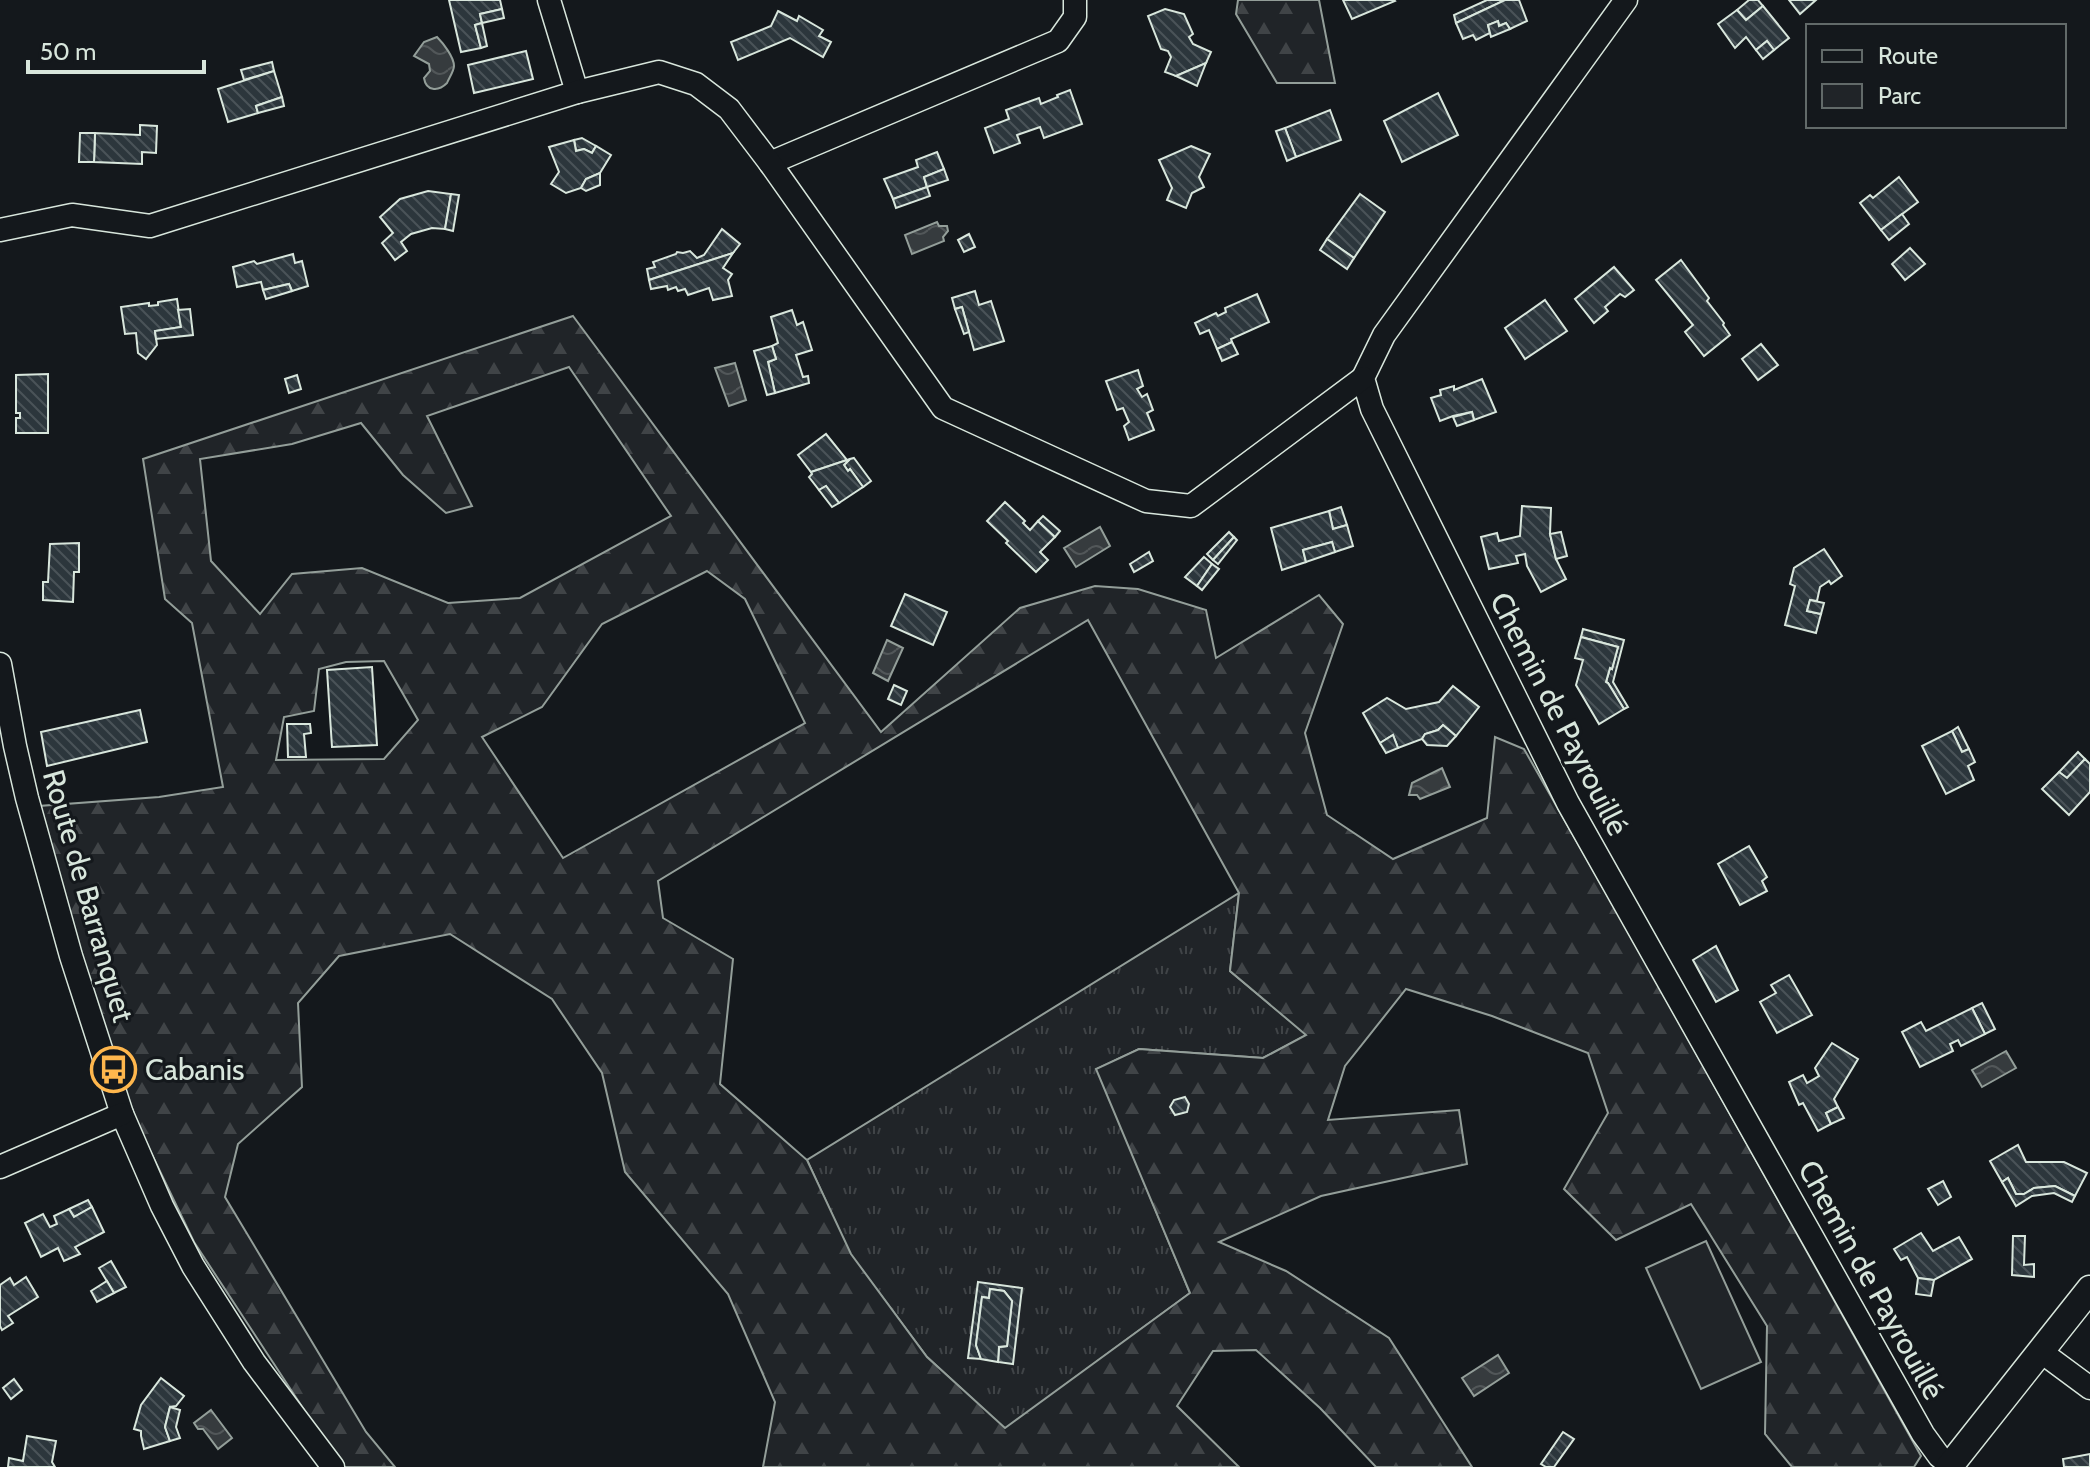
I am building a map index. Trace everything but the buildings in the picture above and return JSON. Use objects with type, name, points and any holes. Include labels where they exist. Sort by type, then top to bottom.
[{"type":"street","points":[[549,0],[577,92]]},
{"type":"street","points":[[770,163],[1058,41],[1075,17],[1075,0]]},
{"type":"street","points":[[0,230],[72,215],[150,226],[577,92],[659,72],[696,84],[729,109],[943,408],[1146,501],[1191,506],[1363,378],[1384,335],[1626,0]]},
{"type":"street","name":"Chemin de Payrouillé","points":[[1363,378],[1372,409],[1568,803],[1923,1434],[1950,1466]]},
{"type":"street","name":"Route de Barranquet","points":[[0,664],[27,798],[71,956],[122,1114],[162,1206],[193,1266],[254,1362],[333,1467]]},
{"type":"street","points":[[0,1167],[122,1114]]},
{"type":"street","points":[[1950,1466],[2090,1289]]},
{"type":"street","points":[[2040,1351],[2090,1388]]},
{"type":"green space","points":[[1238,0],[1319,0],[1335,83],[1277,83],[1236,14]]},
{"type":"green space","points":[[573,316],[881,732],[1020,608],[1095,586],[1138,589],[1206,610],[1216,658],[1319,595],[1343,624],[1305,733],[1327,815],[1393,859],[1487,818],[1495,737],[1524,749],[1921,1456],[1914,1467],[1792,1467],[1765,1434],[1767,1326],[1691,1204],[1616,1240],[1564,1189],[1608,1113],[1588,1053],[1492,1016],[1406,989],[1345,1066],[1328,1120],[1459,1110],[1467,1164],[1321,1196],[1219,1242],[1286,1271],[1389,1338],[1472,1467],[1376,1467],[1320,1408],[1256,1350],[1213,1351],[1177,1406],[1239,1467],[763,1467],[775,1402],[728,1294],[625,1172],[602,1073],[552,999],[450,934],[339,956],[298,1003],[302,1087],[238,1144],[225,1197],[366,1432],[395,1467],[344,1467],[194,1242],[118,1084],[39,806],[159,797],[223,787],[192,623],[165,599],[143,459]],"holes":[[[569,367],[671,516],[520,598],[448,603],[362,568],[292,574],[260,614],[211,561],[200,459],[292,444],[361,423],[403,475],[446,513],[472,506],[427,416]],[[707,571],[745,599],[805,723],[563,858],[482,737],[542,707],[602,624]],[[1088,620],[1239,893],[1230,971],[1306,1035],[1263,1058],[1139,1049],[1096,1069],[1190,1293],[1005,1428],[927,1357],[851,1254],[807,1160],[720,1084],[733,959],[663,918],[658,881]],[[384,661],[418,720],[384,759],[276,760],[284,717],[314,711],[319,669],[346,662]]]},
{"type":"green space","points":[[1239,893],[1230,971],[1307,1035],[1263,1058],[1139,1049],[1097,1069],[1190,1293],[1005,1429],[927,1357],[850,1254],[807,1160]]},
{"type":"green space","points":[[1706,1241],[1761,1362],[1701,1389],[1646,1268]]},
{"type":"water","points":[[437,37],[450,54],[454,66],[447,83],[433,89],[427,86],[424,78],[430,71],[429,64],[414,56],[424,42]]},
{"type":"water","points":[[937,222],[939,226],[947,226],[944,241],[912,254],[905,235]]},
{"type":"water","points":[[735,363],[746,400],[729,406],[715,368]]},
{"type":"water","points":[[1100,527],[1110,546],[1076,567],[1064,548]]},
{"type":"water","points":[[887,640],[903,648],[888,681],[873,673]]},
{"type":"water","points":[[1442,768],[1450,787],[1420,799],[1417,795],[1409,795],[1412,783]]},
{"type":"water","points":[[2006,1051],[2016,1068],[1982,1087],[1972,1070]]},
{"type":"water","points":[[1498,1355],[1509,1373],[1474,1396],[1462,1378]]},
{"type":"water","points":[[211,1410],[232,1438],[218,1449],[203,1429],[198,1429],[194,1423]]},
{"type":"place","name":"Cabanis","points":[[114,1070]]}]
